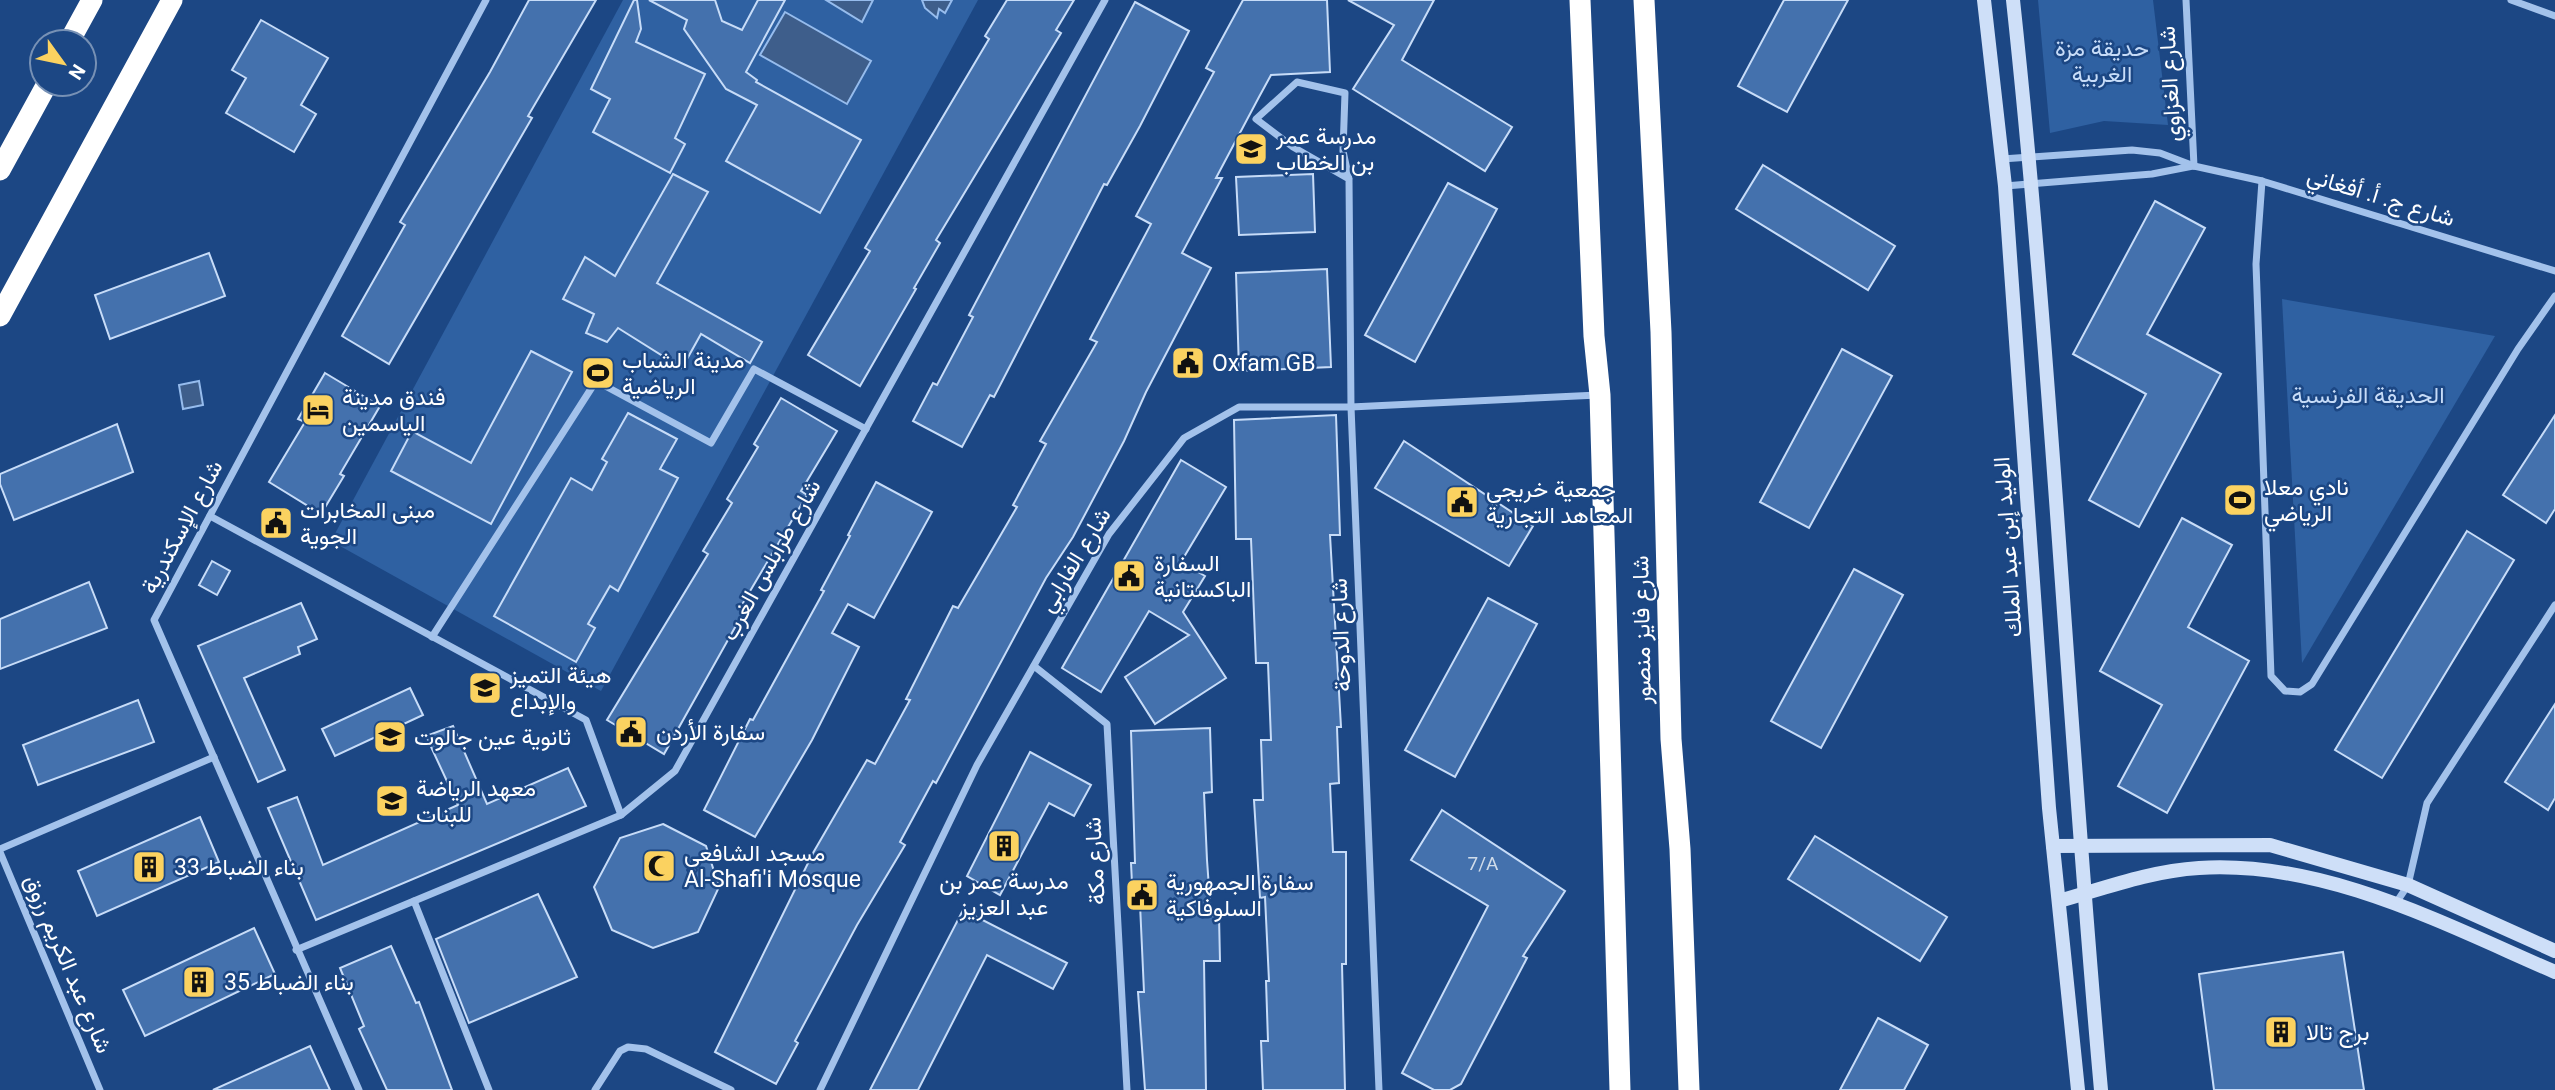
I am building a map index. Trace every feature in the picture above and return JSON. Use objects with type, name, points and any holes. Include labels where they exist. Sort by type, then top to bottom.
[{"type":"highway","points":[[77,28],[92,0]]},
{"type":"highway","points":[[0,316],[172,0]]},
{"type":"highway","name":"شارع فايز منصور","points":[[1580,0],[1594,336],[1600,395],[1620,1090]]},
{"type":"highway","name":"شارع فايز منصور","points":[[1644,0],[1661,332],[1671,739],[1680,849],[1689,1090]]},
{"type":"highway","points":[[0,170],[39,98]]},
{"type":"main road","name":"الوليد إبن عبد الملك","points":[[1984,0],[2005,186],[2053,846],[2078,1090]]},
{"type":"main road","points":[[2013,0],[2033,183],[2083,894],[2101,1090]]},
{"type":"main road","points":[[2053,846],[2270,845],[2408,885],[2555,951]]},
{"type":"main road","points":[[2059,901],[2137,877],[2200,867],[2284,872],[2396,904],[2555,972]]},
{"type":"street","name":"شارع الإسكندرية","points":[[359,1090],[154,620],[486,0]]},
{"type":"street","name":"شارع طرابلس الغرب","points":[[296,950],[621,815],[675,771],[1105,0]]},
{"type":"street","name":"شارع الغزاوي","points":[[2186,0],[2194,166]]},
{"type":"street","points":[[2511,0],[2555,16]]},
{"type":"street","name":"شارع الدوحة","points":[[1349,179],[1293,147],[1256,119],[1297,82],[1345,93],[1343,151],[1349,179],[1351,407],[1379,1090]]},
{"type":"street","name":"شارع ج. أ. أفغاني","points":[[2002,159],[2146,151],[2194,166],[2262,181],[2555,271]]},
{"type":"street","name":"شارع ج. أ. أفغاني","points":[[2005,186],[2152,174],[2194,166]]},
{"type":"street","points":[[2262,181],[2256,264],[2271,676],[2286,691],[2300,692],[2312,684],[2518,349],[2555,296]]},
{"type":"street","points":[[432,637],[596,381],[711,443],[754,369],[866,429]]},
{"type":"street","name":"شارع الفارابي","points":[[820,1090],[977,765],[1109,534],[1184,438],[1239,407],[1351,407],[1600,395]]},
{"type":"street","points":[[210,516],[586,720],[621,815]]},
{"type":"street","points":[[2396,904],[2408,885],[2427,803],[2555,605]]},
{"type":"street","name":"شارع مكة","points":[[1034,666],[1107,724],[1127,1090]]},
{"type":"street","points":[[0,850],[214,757]]},
{"type":"street","name":"شارع عبد الكريم رزوق","points":[[0,850],[100,1090]]},
{"type":"street","points":[[414,901],[489,1090]]},
{"type":"street","points":[[595,1090],[620,1051],[638,1047],[731,1090]]},
{"type":"green space","name":"مدينة الشباب الرياضية","points":[[623,0],[978,0],[601,691],[331,541]]},
{"type":"green space","name":"حديقة مزة الغربية","points":[[2038,0],[2153,0],[2168,125],[2104,121],[2050,133]]},
{"type":"green space","name":"الحديقة الفرنسية","points":[[2282,299],[2495,336],[2302,663]]},
{"type":"shaded area","points":[[826,0],[873,0],[862,22]]},
{"type":"shaded area","points":[[922,0],[952,0],[945,13],[939,9],[937,18],[925,8]]},
{"type":"shaded area","points":[[785,12],[871,61],[847,104],[760,55]]},
{"type":"shaded area","points":[[199,381],[203,405],[183,409],[179,385]]},
{"type":"building","points":[[529,0],[596,0],[528,116],[532,118],[389,364],[342,336],[405,225],[400,222],[490,72]]},
{"type":"building","points":[[634,0],[637,0],[641,29],[636,42],[705,74],[675,138],[685,144],[670,173],[593,132],[610,99],[591,89]]},
{"type":"building","points":[[649,0],[715,0],[722,21],[742,30],[758,0],[785,0],[746,72],[757,80],[756,82],[861,140],[820,213],[726,161],[757,105],[726,89],[684,29],[687,20]]},
{"type":"building","points":[[1007,0],[1074,0],[1056,30],[1061,33],[936,240],[940,243],[860,386],[808,355],[870,251],[865,248],[989,39],[985,36]]},
{"type":"building","points":[[1243,0],[1327,0],[1330,72],[1271,75],[1216,178],[1222,178],[1182,253],[1211,268],[1073,537],[1046,578],[936,783],[933,781],[900,842],[905,845],[857,925],[795,1041],[798,1043],[776,1084],[715,1052],[813,853],[867,760],[875,764],[910,700],[906,699],[953,606],[958,608],[1017,507],[1013,505],[1046,444],[1040,441],[1097,342],[1090,339],[1151,224],[1136,216],[1214,72],[1206,68]]},
{"type":"building","points":[[1348,0],[1434,0],[1402,60],[1512,127],[1485,171],[1353,89],[1394,25]]},
{"type":"building","points":[[1784,0],[1848,0],[1787,112],[1738,86]]},
{"type":"building","points":[[1135,2],[1189,31],[1140,126],[1107,185],[1104,184],[994,397],[990,395],[962,447],[913,421],[933,383],[937,385],[973,317],[969,315]]},
{"type":"building","points":[[261,20],[328,58],[301,105],[316,114],[294,152],[226,113],[246,78],[232,70]]},
{"type":"building","points":[[1763,165],[1895,246],[1868,290],[1736,209]]},
{"type":"building","points":[[673,174],[708,192],[657,283],[762,342],[750,363],[701,334],[682,368],[618,328],[607,342],[586,333],[594,314],[563,299],[585,257],[615,276]]},
{"type":"building","points":[[1313,174],[1315,232],[1239,235],[1236,177]]},
{"type":"building","points":[[1448,183],[1497,209],[1415,362],[1365,335]]},
{"type":"building","points":[[2155,201],[2205,228],[2147,334],[2221,374],[2139,527],[2089,500],[2146,394],[2073,354]]},
{"type":"building","points":[[209,253],[225,296],[110,339],[95,295]]},
{"type":"building","points":[[1327,269],[1331,367],[1239,371],[1236,273]]},
{"type":"building","points":[[1842,349],[1892,376],[1809,528],[1760,502]]},
{"type":"building","points":[[531,351],[572,372],[491,524],[391,471],[412,431],[471,463]]},
{"type":"building","points":[[325,373],[380,406],[340,474],[344,476],[321,514],[269,482],[305,422],[298,419]]},
{"type":"building","points":[[781,398],[837,431],[801,491],[807,495],[743,603],[747,606],[664,754],[607,720],[708,554],[703,551],[732,503],[727,499],[758,447],[754,444]]},
{"type":"building","points":[[628,413],[677,439],[660,469],[678,478],[618,591],[610,586],[588,624],[595,628],[576,662],[494,616],[571,478],[592,490],[607,462],[602,459]]},
{"type":"building","points":[[1336,415],[1340,535],[1330,535],[1341,727],[1337,727],[1339,783],[1330,784],[1333,852],[1346,852],[1346,964],[1342,964],[1345,1090],[1263,1090],[1261,1041],[1268,1041],[1266,981],[1269,981],[1265,897],[1260,898],[1254,800],[1263,800],[1261,740],[1271,740],[1268,663],[1256,663],[1251,539],[1236,539],[1234,420]]},
{"type":"building","points":[[2555,415],[2555,509],[2546,523],[2503,495]]},
{"type":"building","points":[[117,424],[133,472],[14,520],[0,484],[0,474]]},
{"type":"building","points":[[1404,441],[1533,526],[1509,566],[1375,488]]},
{"type":"building","points":[[1181,460],[1226,487],[1181,562],[1205,576],[1183,612],[1226,678],[1155,724],[1125,677],[1189,635],[1149,611],[1101,692],[1062,668]]},
{"type":"building","points":[[876,482],[932,512],[874,618],[848,604],[832,633],[859,647],[812,740],[755,837],[704,810],[750,719],[753,720],[824,591],[821,590]]},
{"type":"building","points":[[2182,518],[2232,545],[2188,627],[2249,661],[2167,813],[2118,786],[2162,705],[2100,671]]},
{"type":"building","points":[[2467,531],[2514,560],[2382,778],[2335,750]]},
{"type":"building","points":[[212,561],[230,571],[217,595],[199,585]]},
{"type":"building","points":[[1854,569],[1903,595],[1821,748],[1771,721]]},
{"type":"building","points":[[89,582],[107,628],[0,669],[0,619]]},
{"type":"building","points":[[1488,598],[1537,624],[1455,777],[1405,750]]},
{"type":"building","points":[[301,603],[317,639],[298,647],[300,654],[244,678],[285,770],[258,782],[198,646]]},
{"type":"building","points":[[410,688],[423,715],[335,756],[322,729]]},
{"type":"building","points":[[138,700],[154,742],[38,785],[23,745]]},
{"type":"building","points":[[2555,704],[2555,798],[2548,810],[2505,782]]},
{"type":"building","points":[[453,726],[487,804],[568,768],[586,806],[316,920],[268,808],[297,797],[323,865],[458,805],[426,736]]},
{"type":"building","points":[[1210,728],[1212,792],[1204,793],[1211,916],[1219,916],[1220,961],[1204,961],[1206,1090],[1145,1090],[1138,992],[1144,992],[1140,904],[1133,904],[1131,863],[1135,863],[1131,731]]},
{"type":"building","name":"مدرسة عمر بن عبد العزيز","points":[[1030,752],[1091,785],[1074,816],[1049,803],[1000,895],[967,876]]},
{"type":"building","points":[[1442,810],[1565,891],[1523,956],[1527,958],[1461,1084],[1450,1090],[1434,1090],[1402,1073],[1488,906],[1411,860]]},
{"type":"building","name":"بناء الضباط 33","points":[[200,817],[219,862],[97,916],[78,871]]},
{"type":"building","name":"مسجد الشافعي Al-Shafi'i Mosque","points":[[663,824],[706,846],[719,887],[698,932],[653,948],[612,930],[594,887],[620,838]]},
{"type":"building","points":[[1815,836],[1947,917],[1920,961],[1788,879]]},
{"type":"building","points":[[538,894],[577,977],[469,1023],[436,939]]},
{"type":"building","points":[[963,910],[1067,963],[1053,989],[987,955],[918,1090],[870,1090]]},
{"type":"building","name":"بناء الضباط 35","points":[[254,928],[275,974],[145,1036],[123,990]]},
{"type":"building","points":[[391,946],[416,1003],[419,1002],[452,1090],[387,1090],[359,1029],[364,1026],[340,968]]},
{"type":"building","name":"برج تالا","points":[[2343,952],[2364,1090],[2214,1090],[2199,974]]},
{"type":"building","points":[[1878,1018],[1928,1045],[1904,1090],[1840,1090]]},
{"type":"building","points":[[310,1046],[330,1090],[213,1090]]},
{"type":"place","name":"مدرسة عمر بن الخطاب","points":[[1251,149]]},
{"type":"place","name":"Oxfam GB","points":[[1188,363]]},
{"type":"place","name":"مدينة الشباب الرياضية","points":[[598,373]]},
{"type":"place","name":"فندق مدينة الياسمين","points":[[318,410]]},
{"type":"place","name":"نادي معلا الرياضي","points":[[2240,500]]},
{"type":"place","name":"جمعية خريجي المعاهد التجارية","points":[[1462,502]]},
{"type":"place","name":"مبنى المخابرات الجوية","points":[[276,523]]},
{"type":"place","name":"السفارة الباكستانية","points":[[1129,576]]},
{"type":"place","name":"هيئة التميز والإبداع","points":[[485,688]]},
{"type":"place","name":"سفارة الأردن","points":[[631,732]]},
{"type":"place","name":"ثانوية عين جالوت","points":[[390,737]]},
{"type":"place","name":"معهد الرياضة للبنات","points":[[392,801]]},
{"type":"place","name":"مدرسة عمر بن عبد العزيز","points":[[1004,846]]},
{"type":"place","name":"مسجد الشافعي Al-Shafi'i Mosque","points":[[659,866]]},
{"type":"place","name":"بناء الضباط 33","points":[[149,867]]},
{"type":"place","name":"سفارة الجمهورية السلوفاكية","points":[[1142,895]]},
{"type":"place","name":"بناء الضباط 35","points":[[199,982]]},
{"type":"place","name":"برج تالا","points":[[2281,1032]]}]
